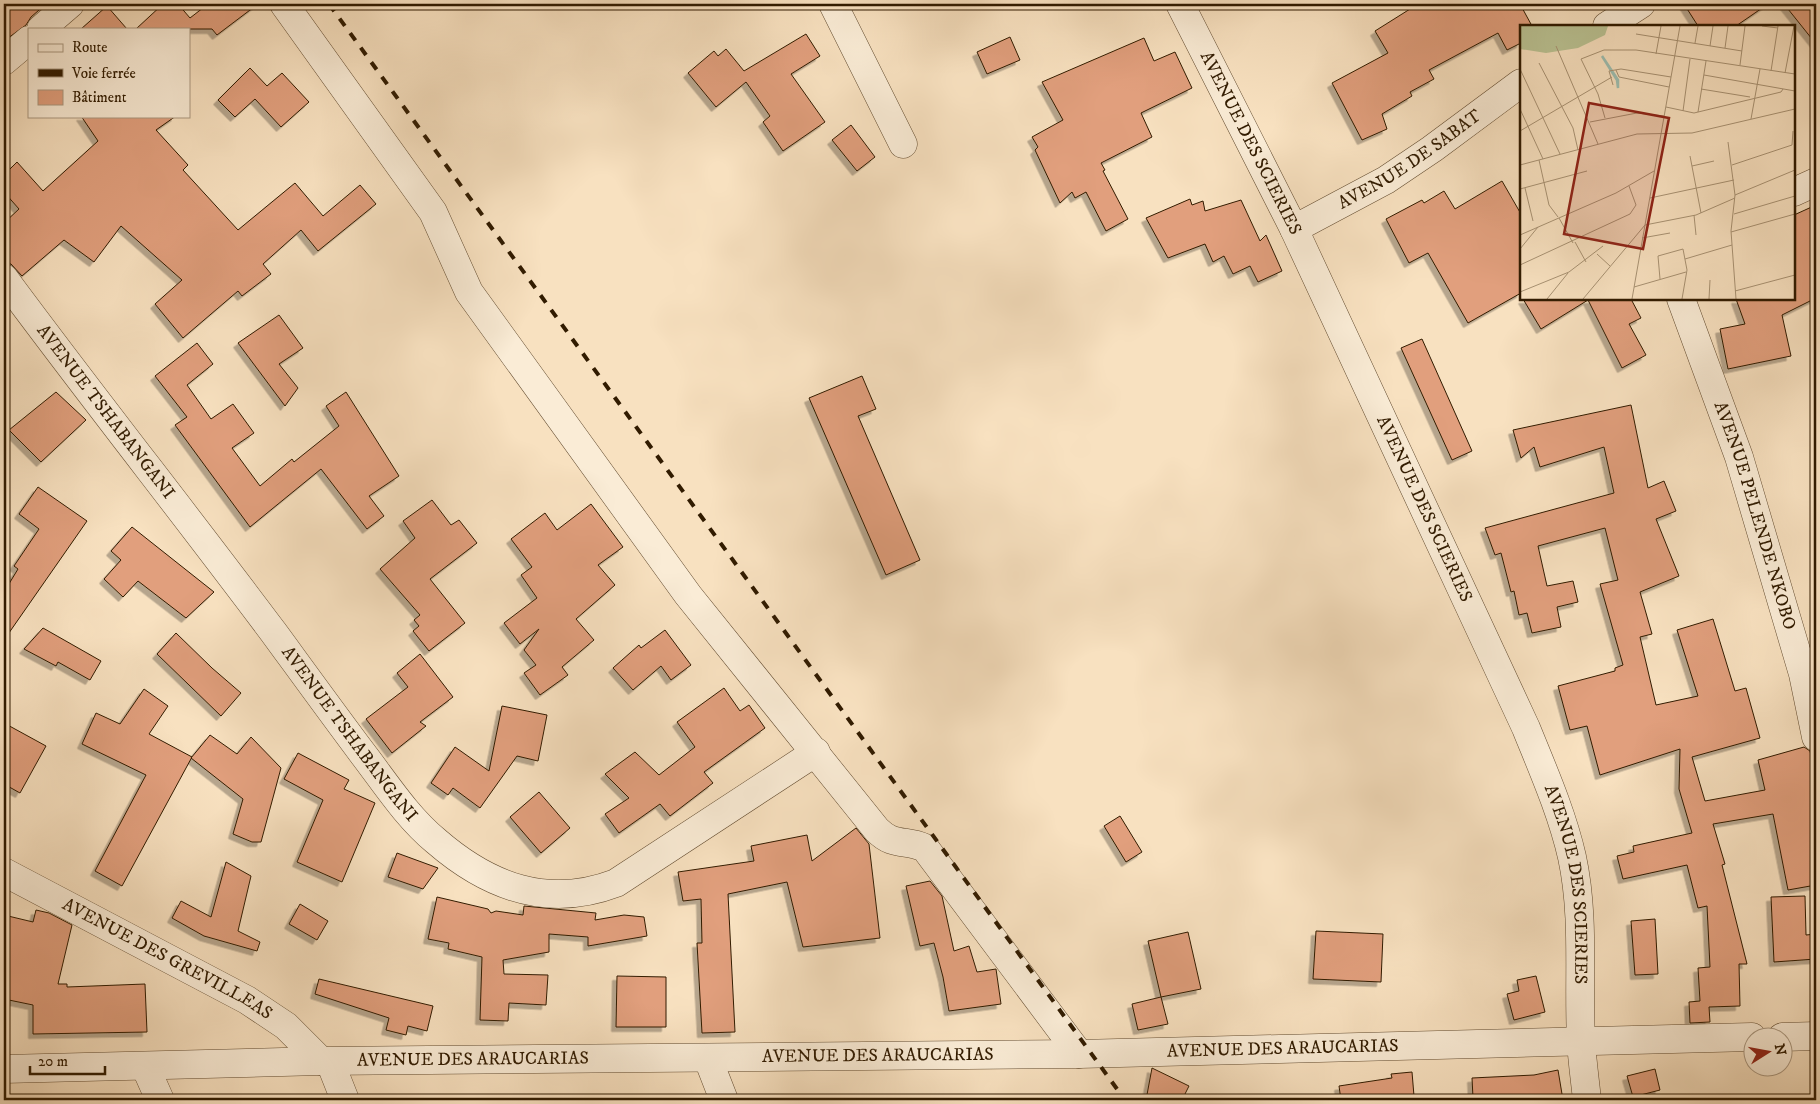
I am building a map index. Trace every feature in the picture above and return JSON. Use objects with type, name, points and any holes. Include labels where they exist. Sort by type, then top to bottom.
[{"type":"street","points":[[42,28],[70,4]]},
{"type":"street","points":[[284,4],[433,212],[469,292],[688,596],[887,840],[901,844],[913,843],[925,848],[1079,1054]]},
{"type":"street","points":[[833,4],[903,144]]},
{"type":"street","name":"AVENUE DES SCIERIES","points":[[1180,4],[1294,229],[1526,728],[1548,782],[1572,857],[1577,894],[1581,960],[1581,1040],[1588,1100]]},
{"type":"street","points":[[1609,25],[1641,4]]},
{"type":"street","points":[[4,62],[28,41]]},
{"type":"street","name":"AVENUE DE SABAT","points":[[1294,229],[1386,180],[1432,149],[1520,84]]},
{"type":"street","points":[[1795,192],[1816,182]]},
{"type":"street","name":"AVENUE TSHABANGANI","points":[[4,278],[232,577],[400,804],[435,841],[480,872],[504,884],[529,892],[555,896],[597,890],[616,883],[816,752]]},
{"type":"street","name":"AVENUE PELENDE NKOBO","points":[[1681,300],[1747,484],[1803,674],[1816,737]]},
{"type":"street","name":"AVENUE DES GREVILLEAS","points":[[4,872],[246,1000],[286,1026],[325,1062]]},
{"type":"street","points":[[1792,1037],[1816,1036]]},
{"type":"street","name":"AVENUE DES ARAUCARIAS","points":[[4,1069],[325,1062],[1079,1054],[1742,1037]]},
{"type":"street","points":[[708,1059],[724,1100]]},
{"type":"street","points":[[325,1062],[345,1100]]},
{"type":"street","points":[[146,1066],[160,1100]]},
{"type":"building","points":[[4,4],[46,4],[31,17],[26,25],[4,41]]},
{"type":"building","points":[[163,4],[178,4],[190,18],[208,4],[258,4],[217,35],[212,29],[137,28]]},
{"type":"building","points":[[1418,4],[1520,4],[1531,25],[1520,25],[1520,44],[1507,50],[1498,33],[1429,70],[1434,79],[1410,92],[1412,96],[1382,114],[1387,129],[1362,140],[1332,83],[1388,53],[1375,31]]},
{"type":"building","points":[[1684,4],[1768,4],[1737,25],[1697,25]]},
{"type":"building","points":[[1784,4],[1816,4],[1816,44]]},
{"type":"building","points":[[107,6],[126,28],[82,28]]},
{"type":"building","points":[[806,34],[820,56],[791,74],[825,122],[783,151],[763,122],[770,116],[746,82],[716,107],[688,73],[714,51],[718,56],[726,49],[744,71]]},
{"type":"building","points":[[1010,37],[1020,60],[987,74],[977,52]]},
{"type":"building","points":[[1144,38],[1154,61],[1175,52],[1192,88],[1141,113],[1152,137],[1101,163],[1105,170],[1103,171],[1128,219],[1106,231],[1086,192],[1075,198],[1072,192],[1060,203],[1035,150],[1038,147],[1032,137],[1063,120],[1042,82]]},
{"type":"building","points":[[250,68],[267,86],[282,73],[309,102],[281,127],[255,99],[235,117],[218,100]]},
{"type":"building","points":[[82,118],[173,118],[156,130],[188,165],[183,170],[238,230],[295,183],[323,216],[360,185],[376,204],[318,251],[301,230],[263,264],[271,274],[242,296],[238,291],[183,338],[155,304],[182,280],[121,226],[94,262],[64,240],[22,276],[11,264],[4,263],[4,223],[19,209],[4,192],[4,175],[17,162],[43,191],[98,141]]},
{"type":"building","points":[[851,125],[875,157],[857,171],[832,140]]},
{"type":"building","points":[[1502,181],[1520,212],[1520,294],[1468,323],[1428,253],[1409,263],[1386,219],[1422,200],[1424,203],[1444,191],[1455,209]]},
{"type":"building","points":[[1190,199],[1192,205],[1203,201],[1205,211],[1241,200],[1260,241],[1266,235],[1282,271],[1258,282],[1250,266],[1233,274],[1224,256],[1213,262],[1205,244],[1168,258],[1146,218]]},
{"type":"building","points":[[1816,205],[1816,298],[1782,315],[1791,356],[1728,369],[1720,329],[1745,324],[1736,300],[1795,300],[1795,215]]},
{"type":"building","points":[[1524,300],[1588,300],[1541,329]]},
{"type":"building","points":[[1588,300],[1632,300],[1641,318],[1629,324],[1646,355],[1622,368]]},
{"type":"building","points":[[279,315],[303,348],[279,364],[298,388],[285,406],[238,343]]},
{"type":"building","points":[[1422,339],[1472,451],[1452,460],[1401,348]]},
{"type":"building","points":[[197,343],[213,364],[187,385],[211,419],[233,404],[254,433],[232,448],[260,486],[292,459],[294,462],[339,426],[326,406],[346,392],[399,476],[369,496],[384,516],[367,529],[321,469],[250,527],[175,425],[187,417],[155,376]]},
{"type":"building","points":[[862,376],[876,409],[858,416],[920,560],[886,575],[809,398]]},
{"type":"building","points":[[56,392],[86,420],[41,462],[9,430]]},
{"type":"building","points":[[1631,405],[1648,488],[1664,481],[1676,511],[1656,519],[1679,576],[1640,592],[1652,634],[1640,637],[1656,705],[1698,696],[1677,630],[1713,619],[1735,691],[1746,688],[1760,738],[1692,757],[1705,801],[1765,790],[1758,760],[1804,747],[1810,751],[1816,776],[1816,885],[1788,890],[1773,814],[1713,824],[1725,864],[1722,865],[1747,964],[1739,964],[1740,1006],[1709,1007],[1710,1022],[1690,1023],[1689,1002],[1700,1001],[1698,968],[1710,967],[1707,906],[1698,908],[1687,865],[1623,879],[1617,856],[1634,852],[1633,846],[1692,833],[1679,789],[1680,749],[1600,775],[1587,726],[1570,730],[1558,686],[1615,671],[1615,668],[1623,665],[1600,584],[1618,580],[1605,528],[1538,546],[1547,586],[1573,581],[1578,602],[1557,607],[1561,627],[1532,633],[1527,613],[1519,615],[1514,591],[1511,592],[1501,553],[1495,555],[1485,528],[1614,493],[1604,447],[1540,467],[1534,447],[1521,458],[1513,430]]},
{"type":"building","points":[[38,487],[87,521],[4,640],[4,592],[18,569],[14,566],[39,529],[19,514]]},
{"type":"building","points":[[432,500],[451,525],[459,520],[477,543],[430,579],[465,623],[429,651],[413,631],[419,626],[414,620],[420,615],[380,569],[415,538],[403,521]]},
{"type":"building","points":[[591,504],[623,547],[598,565],[615,585],[576,619],[594,640],[562,667],[568,675],[540,695],[524,673],[536,665],[524,650],[539,629],[520,644],[504,623],[537,598],[521,575],[532,567],[511,539],[545,513],[557,530]]},
{"type":"building","points":[[132,527],[214,592],[186,618],[138,581],[123,597],[104,579],[121,560],[111,551]]},
{"type":"building","points":[[43,628],[101,661],[90,680],[58,662],[56,666],[24,649]]},
{"type":"building","points":[[665,630],[691,665],[671,680],[661,666],[633,690],[613,668],[639,645],[641,648]]},
{"type":"building","points":[[176,633],[241,693],[221,716],[157,654]]},
{"type":"building","points":[[420,654],[453,697],[420,722],[426,726],[392,753],[366,719],[408,687],[397,673]]},
{"type":"building","points":[[724,688],[740,711],[749,705],[765,728],[704,772],[713,783],[670,816],[660,804],[619,833],[605,814],[629,798],[605,774],[635,752],[659,775],[695,747],[677,722]]},
{"type":"building","points":[[144,689],[168,706],[149,734],[192,757],[122,886],[95,871],[146,775],[82,744],[96,713],[120,724]]},
{"type":"building","points":[[502,706],[547,715],[538,761],[517,756],[480,808],[453,788],[448,795],[431,783],[455,747],[489,771]]},
{"type":"building","points":[[4,723],[46,746],[20,793],[4,784]]},
{"type":"building","points":[[210,735],[237,754],[251,737],[281,768],[261,842],[252,842],[233,834],[243,799],[191,758]]},
{"type":"building","points":[[298,753],[349,780],[344,789],[375,803],[342,882],[297,862],[323,800],[284,779]]},
{"type":"building","points":[[539,792],[570,828],[541,853],[510,817]]},
{"type":"building","points":[[1120,816],[1142,852],[1126,862],[1104,826]]},
{"type":"building","points":[[856,828],[869,844],[880,938],[803,947],[787,882],[728,894],[735,1032],[702,1033],[697,943],[702,943],[701,899],[683,901],[678,872],[754,861],[751,846],[807,835],[812,861]]},
{"type":"building","points":[[397,853],[438,868],[423,889],[388,877]]},
{"type":"building","points":[[226,862],[251,876],[238,931],[260,942],[257,951],[204,936],[172,918],[181,901],[211,917]]},
{"type":"building","points":[[930,881],[942,896],[954,951],[969,946],[977,972],[996,969],[1001,1004],[949,1011],[934,943],[920,946],[906,886]]},
{"type":"building","points":[[1805,896],[1806,935],[1816,934],[1816,959],[1774,962],[1771,897]]},
{"type":"building","points":[[437,897],[488,909],[491,913],[496,911],[523,915],[524,906],[596,913],[595,920],[624,915],[644,917],[647,936],[588,946],[588,937],[549,934],[549,952],[503,960],[504,974],[548,975],[546,1005],[509,1003],[508,1021],[480,1020],[482,957],[448,949],[449,943],[428,939]]},
{"type":"building","points":[[300,904],[328,921],[317,940],[289,924]]},
{"type":"building","points":[[36,910],[49,913],[72,925],[58,984],[67,984],[67,987],[145,984],[147,1032],[33,1034],[33,1005],[4,999],[4,915],[33,922]]},
{"type":"building","points":[[1655,919],[1658,974],[1635,975],[1631,921]]},
{"type":"building","points":[[1316,931],[1383,934],[1381,982],[1313,979]]},
{"type":"building","points":[[1188,932],[1201,989],[1161,997],[1148,941]]},
{"type":"building","points":[[617,976],[666,977],[666,1027],[616,1027]]},
{"type":"building","points":[[1536,976],[1545,1012],[1514,1020],[1507,994],[1519,991],[1517,980]]},
{"type":"building","points":[[319,979],[433,1006],[427,1031],[408,1026],[406,1035],[386,1030],[389,1018],[315,994]]},
{"type":"building","points":[[1161,997],[1168,1024],[1138,1030],[1132,1004]]},
{"type":"building","points":[[1152,1068],[1189,1086],[1182,1100],[1146,1100]]},
{"type":"building","points":[[1655,1069],[1660,1090],[1633,1097],[1627,1076]]},
{"type":"building","points":[[1558,1070],[1563,1100],[1516,1100],[1515,1095],[1473,1098],[1472,1078],[1534,1075]]},
{"type":"building","points":[[1412,1072],[1414,1096],[1393,1098],[1394,1100],[1341,1100],[1339,1086],[1392,1078],[1391,1074]]},
{"type":"railway","points":[[329,4],[1125,1100]]}]
